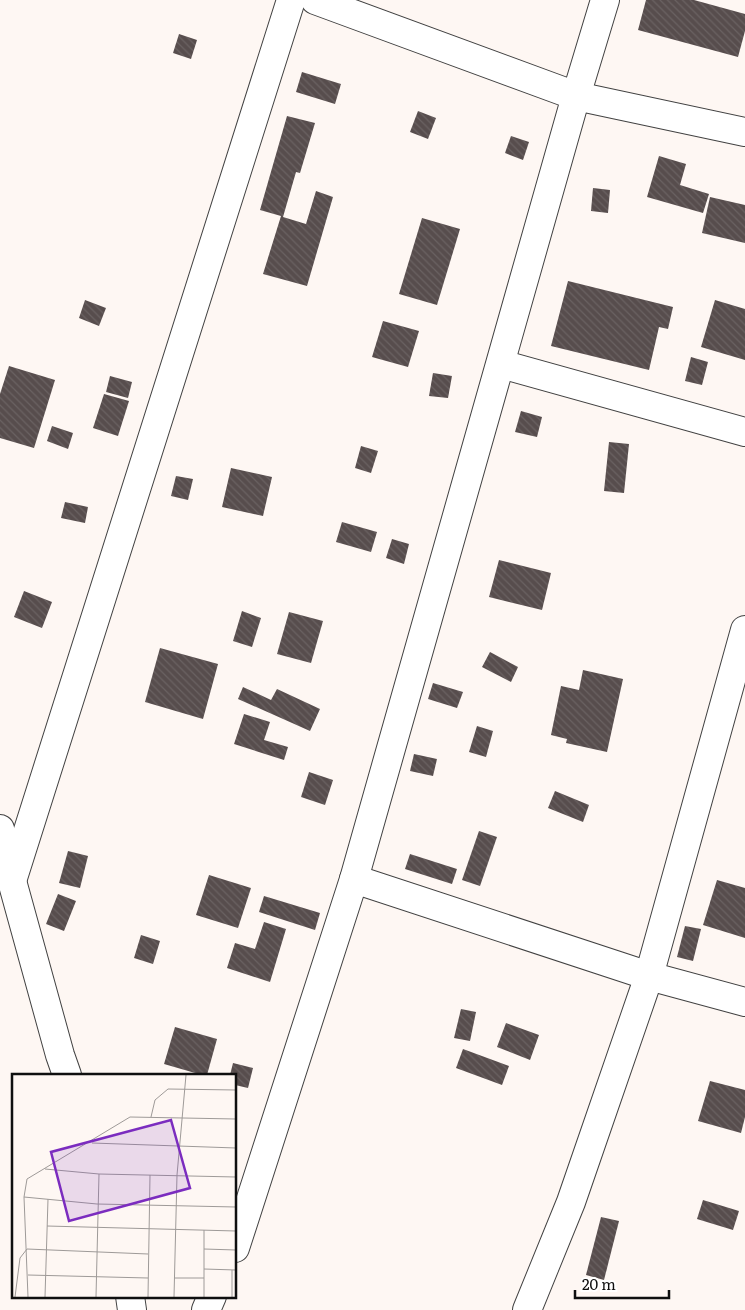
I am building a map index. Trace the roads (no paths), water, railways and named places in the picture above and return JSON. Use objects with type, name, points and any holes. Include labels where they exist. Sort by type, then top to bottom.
[{"type":"street","points":[[12,881],[291,0]]},
{"type":"street","points":[[315,0],[576,96],[745,132]]},
{"type":"street","points":[[236,1245],[354,879],[576,96],[605,0]]},
{"type":"street","points":[[501,364],[745,432]]},
{"type":"street","points":[[526,1310],[571,1202],[649,976],[745,630]]},
{"type":"street","points":[[0,829],[12,881],[67,1074]]},
{"type":"street","points":[[354,879],[649,976],[745,1002]]},
{"type":"street","points":[[206,1310],[211,1298]]}]
